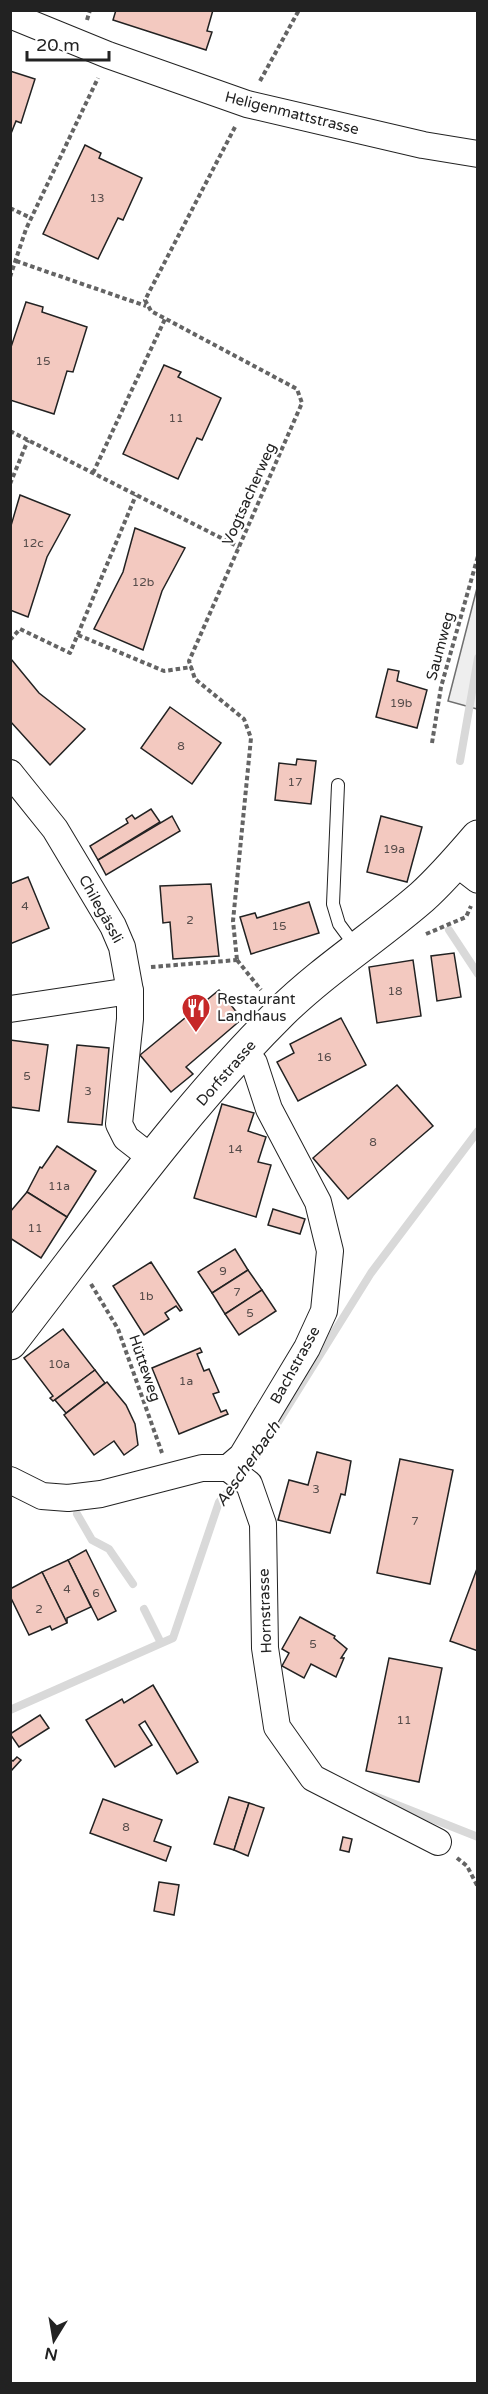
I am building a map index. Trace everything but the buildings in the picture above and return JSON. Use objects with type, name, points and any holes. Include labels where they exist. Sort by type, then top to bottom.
[{"type":"street","name":"Heligenmattstrasse","points":[[10,15],[244,111],[477,154]]},
{"type":"street","name":"Chilegässli","points":[[10,773],[55,829],[113,926],[129,980],[119,1124],[126,1138],[153,1159]]},
{"type":"street","name":"Dorfstrasse","points":[[10,1343],[153,1159],[244,1051],[282,1012],[356,947],[422,897],[469,882],[477,837]]},
{"type":"street","points":[[10,1009],[129,980]]},
{"type":"street","name":"Bachstrasse","points":[[228,1468],[242,1456],[307,1347],[324,1311],[330,1251],[318,1202],[269,1109],[254,1063],[244,1051]]},
{"type":"street","points":[[10,1480],[42,1496],[68,1498],[101,1494],[202,1468],[228,1468]]},
{"type":"street","name":"Hornstrasse","points":[[228,1468],[249,1484],[263,1524],[265,1648],[277,1727],[313,1778],[438,1842]]},
{"type":"lane","points":[[338,785],[333,904],[339,924],[356,947]]},
{"type":"path","points":[[146,306],[146,300],[299,10]]},
{"type":"path","points":[[10,277],[31,218],[102,69]]},
{"type":"path","points":[[10,208],[31,218]]},
{"type":"path","name":"Vogtsacherweg","points":[[16,261],[146,306],[297,389],[302,404],[189,661],[192,667]]},
{"type":"path","points":[[93,473],[166,318]]},
{"type":"path","points":[[10,431],[239,547]]},
{"type":"path","points":[[10,484],[28,440]]},
{"type":"path","points":[[10,639],[20,629],[70,653],[136,495]]},
{"type":"path","name":"Saumweg","points":[[432,743],[441,687],[477,556]]},
{"type":"path","points":[[78,635],[164,671],[192,667],[195,679],[244,719],[251,738],[233,921],[237,960],[282,1012]]},
{"type":"path","points":[[426,934],[466,917],[469,882]]},
{"type":"path","points":[[129,980],[237,960]]},
{"type":"path","name":"Hütteweg","points":[[85,1274],[118,1329],[170,1477]]},
{"type":"path","points":[[438,1842],[467,1866],[477,1887]]},
{"type":"shaded area","points":[[477,588],[477,709],[448,701]]},
{"type":"waterway","name":"Aescherbach","points":[[460,761],[478,658]]},
{"type":"waterway","name":"Aescherbach","points":[[449,930],[478,974]]},
{"type":"waterway","name":"Aescherbach","points":[[257,1456],[371,1273],[478,1131]]},
{"type":"waterway","name":"Aescherbach","points":[[10,1710],[173,1638],[219,1502],[238,1480]]},
{"type":"waterway","points":[[77,1514],[92,1540],[109,1549],[133,1584]]},
{"type":"waterway","points":[[144,1609],[161,1643]]},
{"type":"waterway","points":[[372,1795],[478,1837]]},
{"type":"place","name":"Restaurant Landhaus","points":[[196,1034]]}]
